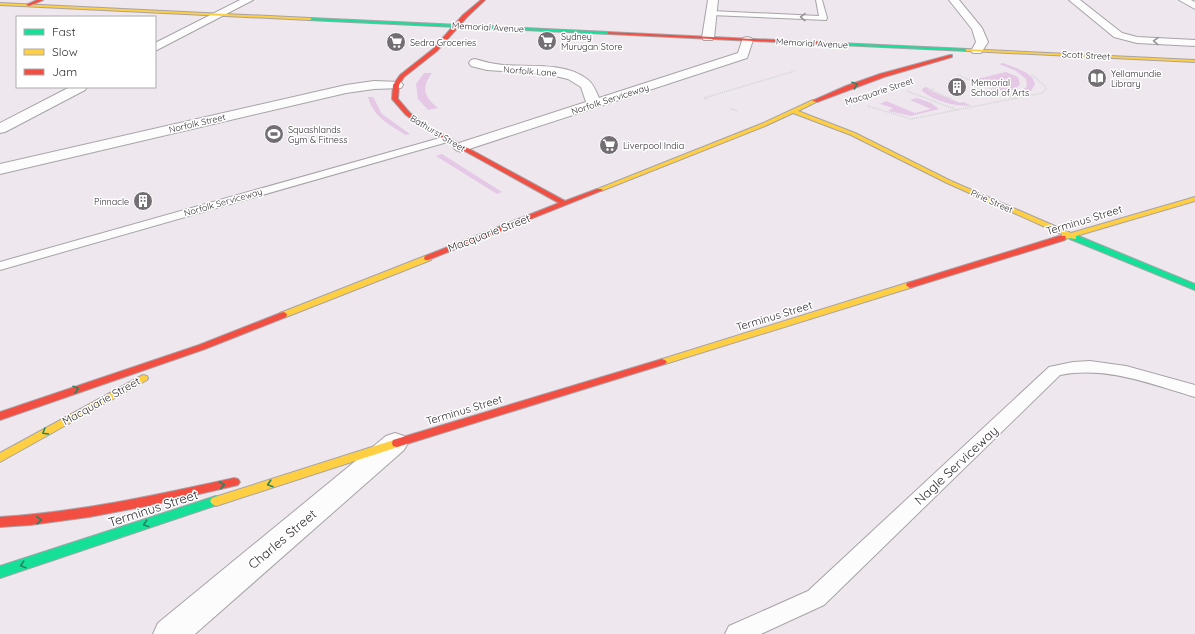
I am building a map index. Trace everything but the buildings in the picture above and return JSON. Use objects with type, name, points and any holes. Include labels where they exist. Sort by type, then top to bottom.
[{"type":"main road","points":[[28,5],[41,0]]},
{"type":"main road","points":[[396,85],[402,76],[435,50],[483,0]]},
{"type":"main road","name":"Memorial Avenue","points":[[0,4],[747,40],[973,55]]},
{"type":"main road","points":[[386,22],[419,29],[425,33]]},
{"type":"main road","points":[[421,60],[426,47]]},
{"type":"main road","name":"Scott Street","points":[[973,55],[1195,61]]},
{"type":"main road","name":"Macquarie Street","points":[[0,416],[202,347],[564,203],[796,113],[836,92],[926,62],[973,55]]},
{"type":"main road","name":"Bathurst Street","points":[[396,85],[395,99],[406,114],[529,186],[564,203]]},
{"type":"main road","name":"Macquarie Street","points":[[796,113],[818,110]]},
{"type":"main road","name":"Pirie Street","points":[[796,113],[858,136],[948,182],[1068,236],[1195,286]]},
{"type":"main road","name":"Terminus Street","points":[[0,572],[360,454],[765,331],[1068,236],[1195,199]]},
{"type":"main road","name":"Macquarie Street","points":[[0,458],[96,403],[202,347]]},
{"type":"main road","name":"Terminus Street","points":[[268,475],[360,454]]},
{"type":"main road","name":"Terminus Street","points":[[0,522],[48,519],[122,508],[245,480]]},
{"type":"street","points":[[156,47],[248,0]]},
{"type":"street","points":[[708,38],[713,0]]},
{"type":"street","points":[[954,0],[979,32],[982,42],[973,55]]},
{"type":"street","points":[[1074,0],[1118,35],[1137,40],[1195,43]]},
{"type":"street","points":[[1184,0],[1195,6]]},
{"type":"street","name":"Norfolk Serviceway","points":[[461,147],[743,55],[747,40]]},
{"type":"street","name":"Norfolk Lane","points":[[475,63],[498,69],[550,71],[572,76],[584,82],[594,104]]},
{"type":"street","name":"Norfolk Street","points":[[0,169],[346,89],[374,84],[396,85]]},
{"type":"street","points":[[0,129],[78,88]]},
{"type":"street","name":"Charles Street","points":[[170,634],[394,444]]},
{"type":"lane","points":[[711,13],[823,18],[819,0]]},
{"type":"lane","name":"Norfolk Serviceway","points":[[0,266],[447,139]]},
{"type":"lane","name":"Nagle Serviceway","points":[[737,634],[816,598],[1055,371],[1078,366],[1117,369],[1151,377],[1195,391]]},
{"type":"path","points":[[707,99],[704,98],[794,70]]},
{"type":"path","points":[[868,106],[911,118],[1017,99],[1042,93],[1046,89],[1045,86],[1029,72]]},
{"type":"path","points":[[956,74],[1017,99]]},
{"type":"path","points":[[934,89],[930,90],[952,99]]},
{"type":"path","points":[[907,91],[957,110]]},
{"type":"shaded area","points":[[1003,63],[1022,70],[1031,76],[1035,84],[1031,91],[1018,96],[1011,94],[1027,87],[1026,79],[1016,71],[999,64]]},
{"type":"shaded area","points":[[1006,72],[1018,77],[1020,84],[1015,88],[1004,91],[973,80]]},
{"type":"shaded area","points":[[424,73],[432,73],[425,88],[427,96],[438,108],[428,110],[418,99],[416,84]]},
{"type":"shaded area","points":[[926,87],[930,89],[928,90],[960,103],[963,102],[972,106],[939,101],[922,91],[923,88]]},
{"type":"shaded area","points":[[368,97],[373,97],[382,114],[410,134],[406,135],[383,120],[370,104]]},
{"type":"shaded area","points":[[917,98],[931,103],[939,109],[911,116],[888,111],[893,108],[880,104],[886,101],[915,113],[931,109],[910,100]]},
{"type":"shaded area","points":[[442,154],[502,192],[497,194],[436,156]]},
{"type":"traffic: fast","points":[[310,19],[609,33]]},
{"type":"traffic: fast","points":[[818,43],[968,50]]},
{"type":"traffic: fast","points":[[1073,237],[1195,287]]},
{"type":"traffic: fast","points":[[0,572],[216,501]]},
{"type":"traffic: slow","points":[[0,4],[310,19]]},
{"type":"traffic: slow","points":[[968,50],[1195,61]]},
{"type":"traffic: slow","points":[[599,190],[763,125],[815,101]]},
{"type":"traffic: slow","points":[[792,111],[853,134],[949,182],[1073,237]]},
{"type":"traffic: slow","points":[[1062,238],[1195,199]]},
{"type":"traffic: slow","points":[[283,315],[428,258]]},
{"type":"traffic: slow","points":[[662,362],[910,285]]},
{"type":"traffic: slow","points":[[0,458],[143,378]]},
{"type":"traffic: slow","points":[[216,501],[397,443]]},
{"type":"traffic: jam","points":[[28,5],[41,0]]},
{"type":"traffic: jam","points":[[483,0],[465,16],[435,50],[402,76],[396,85],[395,99],[408,114],[427,128],[564,203]]},
{"type":"traffic: jam","points":[[609,33],[818,43]]},
{"type":"traffic: jam","points":[[815,101],[882,76],[950,56]]},
{"type":"traffic: jam","points":[[428,258],[599,190]]},
{"type":"traffic: jam","points":[[910,285],[1062,238]]},
{"type":"traffic: jam","points":[[0,416],[202,347],[283,315]]},
{"type":"traffic: jam","points":[[397,443],[662,362]]},
{"type":"traffic: jam","points":[[0,522],[59,517],[89,512],[147,502],[234,482]]},
{"type":"place","name":"Sydney Murugan Store","points":[[547,41]]},
{"type":"place","name":"Sedra Groceries","points":[[396,42]]},
{"type":"place","name":"Yellamundie Library","points":[[1097,78]]},
{"type":"place","name":"Memorial School of Arts","points":[[957,87]]},
{"type":"place","name":"Squashlands Gym & Fitness","points":[[274,134]]},
{"type":"place","name":"Liverpool India","points":[[609,145]]},
{"type":"place","name":"Pinnacle","points":[[143,201]]}]
